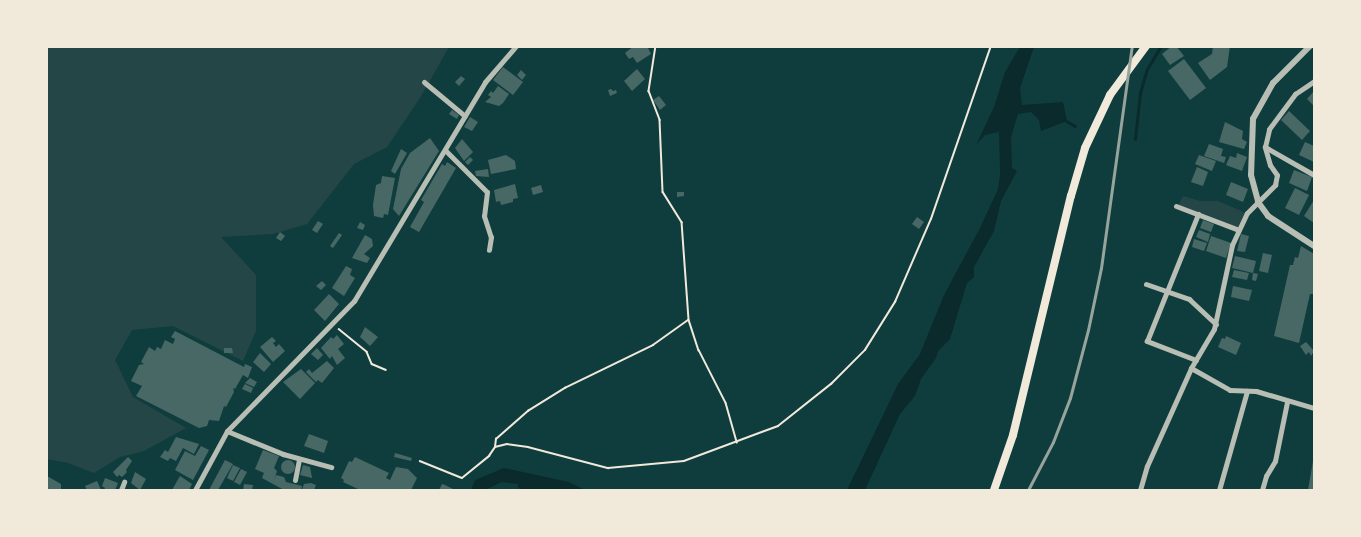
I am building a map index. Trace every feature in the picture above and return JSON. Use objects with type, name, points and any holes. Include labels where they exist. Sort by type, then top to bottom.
[{"type":"highway","points":[[994,490],[1013,435],[1085,147],[1110,95],[1146,46]]},
{"type":"street","points":[[195,490],[227,431],[359,295],[495,68],[516,46]]},
{"type":"street","points":[[1310,46],[1273,83],[1253,120],[1251,175],[1258,202],[1268,216],[1314,246]]},
{"type":"street","points":[[1140,490],[1147,466],[1191,368],[1216,324],[1232,245],[1247,213],[1275,185],[1277,175],[1270,165],[1265,147],[1274,119],[1295,94],[1314,81]]},
{"type":"street","points":[[424,82],[465,116]]},
{"type":"street","points":[[1265,147],[1314,175]]},
{"type":"street","points":[[445,150],[487,192],[484,216],[491,237],[489,250]]},
{"type":"street","points":[[1176,206],[1239,230]]},
{"type":"street","points":[[1196,360],[1147,342],[1198,214]]},
{"type":"street","points":[[1146,284],[1189,299],[1216,324]]},
{"type":"street","points":[[1191,368],[1230,390],[1256,391],[1287,402],[1314,408]]},
{"type":"street","points":[[1219,490],[1247,391]]},
{"type":"street","points":[[1262,490],[1266,476],[1275,461],[1287,402]]},
{"type":"street","points":[[227,431],[299,459],[331,467]]},
{"type":"street","points":[[294,480],[299,459]]},
{"type":"street","points":[[121,490],[124,482]]},
{"type":"path","points":[[656,46],[648,91],[660,120],[663,192],[682,222],[689,320],[699,350],[726,403],[737,442]]},
{"type":"path","points":[[495,447],[507,444],[537,448],[608,468],[684,461],[778,426],[831,384],[865,350],[882,326],[927,229],[991,46]]},
{"type":"path","points":[[420,462],[462,478],[484,462],[495,447],[496,439],[528,411],[565,388],[653,345],[689,320]]},
{"type":"path","points":[[333,324],[367,352],[372,364],[386,370]]},
{"type":"shaded area","points":[[47,47],[449,47],[420,98],[387,147],[354,164],[307,224],[273,234],[221,237],[256,275],[256,331],[243,361],[173,326],[132,330],[115,360],[133,397],[186,428],[144,451],[120,457],[94,473],[68,463],[47,459]]},
{"type":"shaded area","points":[[1020,47],[1034,47],[1020,88],[1022,105],[1063,102],[1067,121],[1041,131],[1039,120],[1031,112],[1018,114],[1011,137],[1012,168],[1017,171],[1001,201],[994,231],[974,267],[974,277],[967,283],[950,339],[938,351],[936,358],[921,379],[915,396],[900,414],[865,490],[847,490],[898,384],[920,354],[944,295],[998,189],[999,132],[985,135],[976,145],[994,107],[1005,72]]},
{"type":"shaded area","points":[[1183,196],[1200,201],[1218,201],[1246,213],[1239,229],[1178,206]]},
{"type":"shaded area","points":[[504,468],[569,482],[585,490],[523,490],[518,488],[518,484],[502,482],[485,490],[471,490],[475,480]]},
{"type":"building","points":[[634,46],[647,46],[651,54],[637,63],[633,57],[629,59],[625,53]]},
{"type":"building","points":[[1172,46],[1176,46],[1184,56],[1170,65],[1162,54]]},
{"type":"building","points":[[1213,46],[1230,46],[1227,67],[1210,80],[1198,63],[1212,54]]},
{"type":"building","points":[[1184,59],[1206,88],[1190,100],[1168,71]]},
{"type":"building","points":[[503,67],[523,82],[513,95],[493,80]]},
{"type":"building","points":[[637,69],[645,79],[632,91],[624,81]]},
{"type":"building","points":[[521,70],[526,75],[522,80],[517,75]]},
{"type":"building","points":[[461,76],[465,79],[459,86],[455,82]]},
{"type":"building","points":[[498,86],[509,94],[503,103],[499,106],[485,102],[491,97],[488,95],[491,91],[493,93]]},
{"type":"building","points":[[608,90],[616,90],[617,93],[610,96]]},
{"type":"building","points":[[1314,91],[1314,106],[1307,99]]},
{"type":"building","points":[[659,96],[666,105],[660,110],[653,100]]},
{"type":"building","points":[[452,110],[459,115],[457,119],[449,114]]},
{"type":"building","points":[[1289,111],[1310,131],[1302,140],[1281,120]]},
{"type":"building","points":[[470,117],[478,122],[472,131],[464,127]]},
{"type":"building","points":[[1225,122],[1243,131],[1242,139],[1247,142],[1244,149],[1219,142]]},
{"type":"building","points":[[430,138],[439,151],[399,216],[393,209],[401,169],[410,153]]},
{"type":"building","points":[[462,139],[473,152],[464,161],[455,148]]},
{"type":"building","points":[[1305,142],[1314,146],[1314,162],[1299,155]]},
{"type":"building","points":[[1209,144],[1223,149],[1221,156],[1226,157],[1224,163],[1204,156]]},
{"type":"building","points":[[401,149],[407,153],[395,174],[391,171]]},
{"type":"building","points":[[1237,153],[1247,157],[1242,171],[1226,165],[1230,156],[1236,158]]},
{"type":"building","points":[[506,155],[515,161],[516,169],[491,174],[488,160]]},
{"type":"building","points":[[1199,155],[1216,161],[1212,171],[1195,164]]},
{"type":"building","points":[[470,157],[473,160],[468,165],[465,162]]},
{"type":"building","points":[[447,162],[456,168],[419,232],[410,227],[424,202],[421,200],[442,164],[445,166]]},
{"type":"building","points":[[1197,167],[1208,172],[1203,186],[1191,182]]},
{"type":"building","points":[[488,169],[489,177],[476,176],[475,171]]},
{"type":"building","points":[[1294,170],[1312,177],[1307,191],[1289,183]]},
{"type":"building","points":[[382,176],[395,178],[388,215],[384,214],[383,218],[374,216],[373,205],[376,185],[381,183]]},
{"type":"building","points":[[1231,182],[1248,189],[1243,202],[1226,195]]},
{"type":"building","points":[[515,184],[518,198],[501,205],[500,201],[496,202],[494,190]]},
{"type":"building","points":[[541,185],[543,192],[533,195],[531,188]]},
{"type":"building","points":[[1295,188],[1309,195],[1299,215],[1285,208]]},
{"type":"building","points":[[677,192],[684,192],[684,196],[677,197]]},
{"type":"building","points":[[1314,200],[1314,223],[1304,216]]},
{"type":"building","points":[[917,217],[924,222],[919,229],[912,224]]},
{"type":"building","points":[[1203,220],[1214,224],[1211,232],[1200,228]]},
{"type":"building","points":[[318,221],[323,224],[317,233],[312,230]]},
{"type":"building","points":[[360,222],[365,225],[363,230],[357,228]]},
{"type":"building","points":[[1199,230],[1210,234],[1208,242],[1196,237]]},
{"type":"building","points":[[280,232],[285,236],[281,241],[276,238]]},
{"type":"building","points":[[339,233],[342,235],[333,248],[330,246]]},
{"type":"building","points":[[1241,234],[1249,236],[1245,252],[1237,251]]},
{"type":"building","points":[[365,235],[372,239],[373,246],[364,254],[370,258],[367,263],[352,258]]},
{"type":"building","points":[[1211,236],[1231,243],[1226,258],[1206,251]]},
{"type":"building","points":[[1194,239],[1207,243],[1204,251],[1192,247]]},
{"type":"building","points":[[1301,246],[1314,254],[1314,294],[1310,294],[1299,343],[1274,336],[1290,265],[1293,265],[1295,257],[1298,258]]},
{"type":"building","points":[[1263,253],[1272,255],[1268,273],[1259,271]]},
{"type":"building","points":[[1235,256],[1256,261],[1253,273],[1232,268]]},
{"type":"building","points":[[346,266],[352,269],[350,275],[355,278],[344,296],[332,288]]},
{"type":"building","points":[[1234,270],[1249,273],[1247,280],[1232,277]]},
{"type":"building","points":[[1253,273],[1258,274],[1256,281],[1252,280]]},
{"type":"building","points":[[322,281],[326,285],[321,290],[316,286]]},
{"type":"building","points":[[1233,286],[1252,290],[1249,301],[1231,297]]},
{"type":"building","points":[[329,294],[339,304],[325,321],[314,310]]},
{"type":"building","points":[[365,327],[378,337],[370,346],[360,337]]},
{"type":"building","points":[[175,331],[244,367],[245,364],[252,367],[248,378],[243,375],[235,389],[233,388],[234,392],[226,407],[224,406],[219,421],[209,420],[207,426],[199,428],[136,396],[142,386],[131,381],[139,365],[144,364],[141,362],[149,347],[155,351],[157,347],[161,349],[165,340],[173,344],[175,339],[171,337]]},
{"type":"building","points":[[337,335],[344,344],[338,349],[345,358],[337,365],[332,356],[330,359],[321,348],[331,337],[333,339]]},
{"type":"building","points":[[1226,336],[1241,343],[1236,355],[1218,347],[1222,338],[1225,339]]},
{"type":"building","points":[[272,337],[276,341],[273,343],[276,347],[279,344],[285,351],[273,362],[260,347]]},
{"type":"building","points":[[1306,342],[1314,351],[1311,356],[1309,352],[1306,355],[1300,346]]},
{"type":"building","points":[[224,348],[232,348],[233,353],[224,353]]},
{"type":"building","points":[[317,348],[323,355],[318,360],[311,354]]},
{"type":"building","points":[[260,353],[271,364],[264,372],[253,362]]},
{"type":"building","points":[[327,361],[334,368],[322,383],[318,380],[316,382],[306,372],[309,369],[312,373]]},
{"type":"building","points":[[301,369],[315,383],[300,399],[283,382]]},
{"type":"building","points":[[250,378],[257,382],[254,387],[245,383]]},
{"type":"building","points":[[245,384],[253,388],[251,393],[242,389]]},
{"type":"building","points":[[309,434],[328,441],[324,453],[304,446]]},
{"type":"building","points":[[176,437],[199,444],[194,454],[183,448],[176,461],[170,458],[168,461],[160,457],[165,450],[168,452]]},
{"type":"building","points":[[201,446],[209,450],[193,480],[175,470],[185,451],[195,456]]},
{"type":"building","points":[[263,450],[279,456],[274,468],[277,471],[274,480],[276,475],[284,477],[286,482],[302,486],[301,490],[284,490],[262,478],[264,473],[255,469]]},
{"type":"building","points":[[395,453],[412,458],[411,461],[394,457]]},
{"type":"building","points":[[128,457],[132,461],[127,472],[122,477],[119,475],[117,477],[113,472]]},
{"type":"building","points":[[355,457],[389,473],[386,478],[390,480],[396,467],[408,469],[417,478],[411,490],[360,490],[343,482],[341,478],[349,461],[352,462]]},
{"type":"building","points":[[225,460],[233,464],[218,490],[209,490]]},
{"type":"building","points":[[285,460],[291,460],[295,467],[291,474],[285,474],[281,470],[281,464]]},
{"type":"building","points":[[1313,461],[1314,490],[1308,490]]},
{"type":"building","points":[[233,465],[240,468],[233,481],[227,478]]},
{"type":"building","points":[[303,465],[310,467],[312,478],[300,475]]},
{"type":"building","points":[[241,469],[247,472],[240,485],[234,482]]},
{"type":"building","points":[[135,472],[146,479],[140,490],[131,483]]},
{"type":"building","points":[[47,476],[61,484],[61,490],[46,490]]},
{"type":"building","points":[[180,476],[192,484],[189,490],[172,490]]},
{"type":"building","points":[[105,478],[118,483],[115,490],[104,490],[102,486]]},
{"type":"building","points":[[97,481],[101,490],[87,490],[85,486]]},
{"type":"building","points":[[244,484],[253,485],[252,490],[243,490]]},
{"type":"building","points":[[304,484],[316,485],[314,490],[302,490]]},
{"type":"building","points":[[442,484],[445,485],[455,490],[439,490]]},
{"type":"waterway","points":[[1135,139],[1140,93],[1147,69],[1161,46]]},
{"type":"waterway","points":[[1066,121],[1075,126]]},
{"type":"railway","points":[[1028,490],[1053,442],[1070,398],[1088,330],[1101,268],[1132,46]]}]
